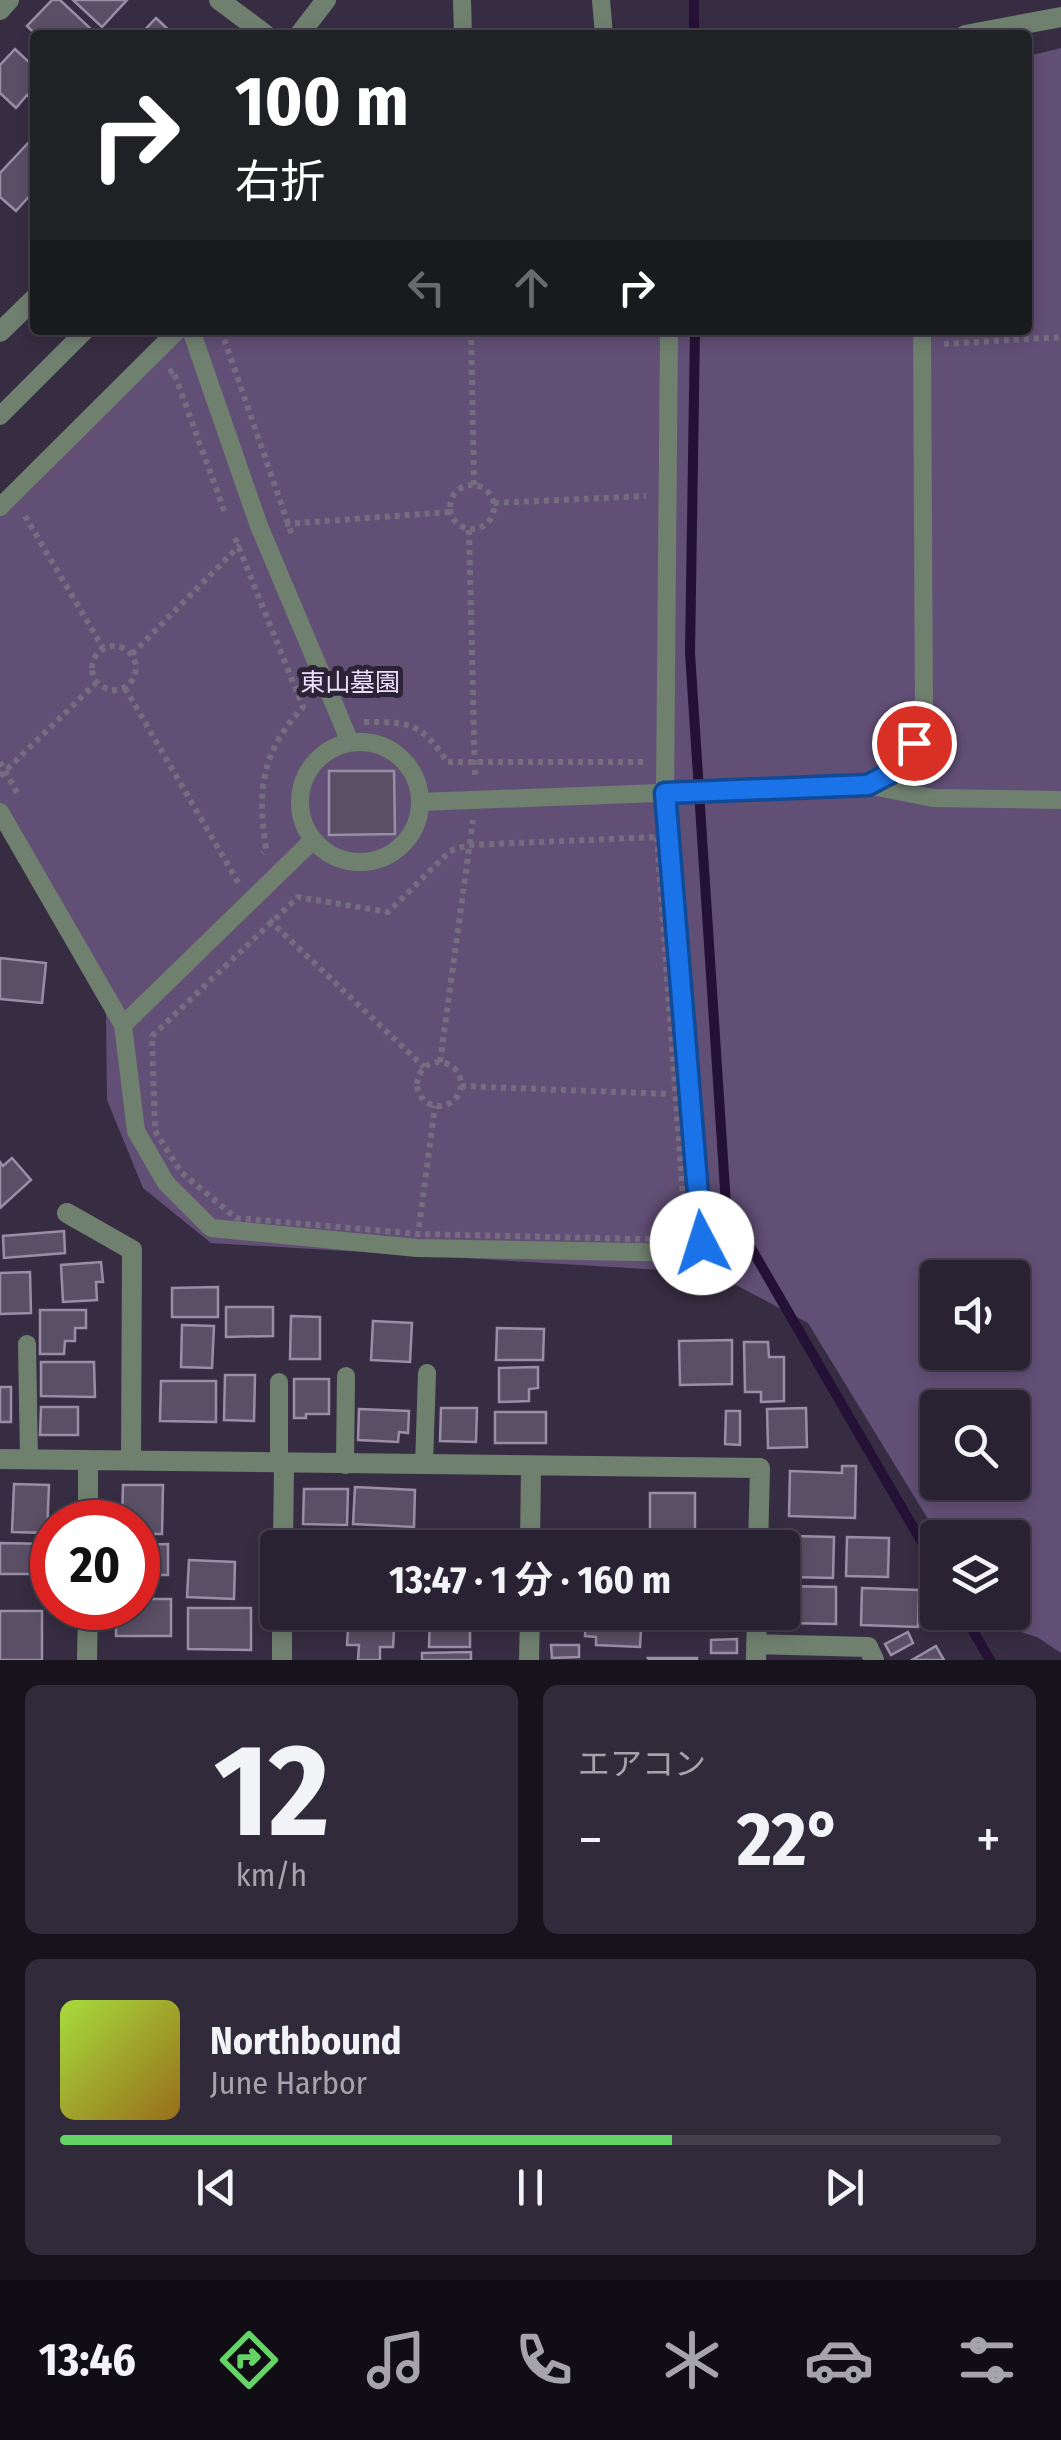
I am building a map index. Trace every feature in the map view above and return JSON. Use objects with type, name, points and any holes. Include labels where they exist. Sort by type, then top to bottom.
[{"type":"street","points":[[0,10],[8,0]]},
{"type":"street","points":[[219,0],[259,30]]},
{"type":"street","points":[[302,30],[326,0]]},
{"type":"street","points":[[992,30],[1061,17]]},
{"type":"street","points":[[0,332],[30,303]]},
{"type":"street","points":[[67,1213],[132,1250],[131,1462]]},
{"type":"street","points":[[0,1459],[760,1468],[758,1530]]},
{"type":"street","points":[[88,1460],[88,1500]]},
{"type":"street","points":[[282,1464],[283,1530]]},
{"type":"street","points":[[530,1530],[531,1466]]},
{"type":"street","points":[[87,1660],[88,1630]]},
{"type":"street","points":[[282,1630],[282,1660]]},
{"type":"street","points":[[529,1660],[530,1630]]},
{"type":"street","points":[[756,1652],[868,1648],[874,1660]]},
{"type":"lane","points":[[462,0],[463,30]]},
{"type":"lane","points":[[601,0],[604,30]]},
{"type":"lane","points":[[0,416],[81,335]]},
{"type":"lane","points":[[6,501],[173,335]]},
{"type":"lane","points":[[193,335],[259,526],[350,742]]},
{"type":"lane","points":[[0,812],[123,1024],[136,1132],[166,1183],[211,1228],[695,1253],[702,1243],[682,1094],[665,793],[669,335]]},
{"type":"lane","points":[[868,785],[904,766],[924,720],[922,337]]},
{"type":"lane","points":[[350,742],[372,742],[391,750],[406,763],[417,782],[420,802],[416,823],[405,841],[370,862],[338,858],[312,840],[302,822],[299,801],[303,780],[314,762],[330,749],[350,742]]},
{"type":"lane","points":[[420,802],[868,785],[933,798],[1061,800]]},
{"type":"lane","points":[[123,1024],[312,840]]},
{"type":"lane","points":[[27,1344],[29,1460]]},
{"type":"lane","points":[[424,1466],[427,1373]]},
{"type":"lane","points":[[345,1465],[346,1376]]},
{"type":"lane","points":[[279,1382],[282,1464]]},
{"type":"path","points":[[223,335],[295,542]]},
{"type":"path","points":[[472,335],[474,485]]},
{"type":"path","points":[[922,337],[1061,338]]},
{"type":"path","points":[[159,383],[173,370],[238,547],[303,707],[286,726],[265,766],[260,806],[266,849],[256,859]]},
{"type":"path","points":[[474,485],[483,488],[494,503],[492,517],[483,527],[469,530],[453,520],[451,498],[460,488],[474,485]]},
{"type":"path","points":[[494,503],[668,495]]},
{"type":"path","points":[[6,501],[24,514],[103,648]]},
{"type":"path","points":[[12,526],[24,514]]},
{"type":"path","points":[[113,645],[132,654],[136,666],[134,679],[125,688],[115,691],[96,682],[91,671],[94,658],[103,648],[113,645]]},
{"type":"path","points":[[2,773],[96,682]]},
{"type":"path","points":[[359,722],[405,722],[434,740],[448,762],[653,762]]},
{"type":"path","points":[[0,762],[2,773],[24,804]]},
{"type":"path","points":[[657,837],[682,1094],[686,1240],[418,1241],[236,1218],[181,1172],[155,1131],[152,1036],[298,897],[388,912],[450,851],[469,845],[657,837]]},
{"type":"path","points":[[222,892],[246,869]]},
{"type":"path","points":[[440,1062],[452,1065],[460,1074],[462,1086],[458,1098],[435,1106],[424,1100],[418,1090],[418,1078],[424,1068],[440,1062]]},
{"type":"path","points":[[462,1086],[682,1094]]},
{"type":"path","points":[[418,1241],[435,1106]]},
{"type":"green space","name":"東山墓園","points":[[1061,48],[1061,1653],[1037,1637],[1014,1630],[1030,1630],[1030,1520],[929,1520],[808,1323],[713,1273],[211,1243],[143,1188],[107,1100],[106,1013],[0,828],[0,500],[160,335],[1032,335],[1032,55]]},
{"type":"building","points":[[52,0],[60,0],[91,29],[31,30],[27,26]]},
{"type":"building","points":[[73,0],[127,0],[102,27]]},
{"type":"building","points":[[156,18],[169,30],[145,30]]},
{"type":"building","points":[[15,49],[30,63],[30,98],[27,95],[16,108],[0,93],[0,65]]},
{"type":"building","points":[[29,142],[30,195],[16,211],[0,197],[0,173]]},
{"type":"building","points":[[329,771],[394,771],[395,834],[329,835]]},
{"type":"building","points":[[0,958],[46,963],[42,1003],[0,999]]},
{"type":"building","points":[[12,1158],[31,1180],[0,1208],[0,1162],[3,1166]]},
{"type":"building","points":[[64,1231],[65,1253],[4,1258],[3,1236]]},
{"type":"building","points":[[101,1262],[103,1282],[96,1282],[97,1300],[63,1302],[61,1265]]},
{"type":"building","points":[[30,1272],[31,1313],[0,1314],[0,1273]]},
{"type":"building","points":[[218,1287],[218,1317],[172,1317],[172,1288]]},
{"type":"building","points":[[226,1307],[273,1307],[273,1336],[226,1337]]},
{"type":"building","points":[[40,1310],[86,1310],[86,1328],[75,1328],[75,1341],[65,1341],[64,1354],[40,1354]]},
{"type":"building","points":[[291,1316],[320,1317],[320,1359],[290,1359]]},
{"type":"building","points":[[373,1321],[412,1323],[410,1362],[371,1360]]},
{"type":"building","points":[[182,1325],[214,1326],[212,1368],[181,1367]]},
{"type":"building","points":[[497,1328],[544,1329],[543,1360],[496,1360]]},
{"type":"building","points":[[732,1340],[732,1384],[680,1385],[679,1341]]},
{"type":"building","points":[[744,1342],[768,1342],[769,1357],[784,1357],[784,1401],[761,1402],[761,1392],[745,1392]]},
{"type":"building","points":[[41,1362],[94,1362],[95,1397],[41,1396]]},
{"type":"building","points":[[538,1367],[538,1388],[529,1389],[529,1401],[499,1402],[499,1368]]},
{"type":"building","points":[[225,1375],[255,1375],[254,1421],[224,1420]]},
{"type":"building","points":[[294,1379],[329,1379],[329,1414],[294,1418]]},
{"type":"building","points":[[161,1381],[216,1381],[216,1422],[160,1421]]},
{"type":"building","points":[[0,1387],[11,1387],[11,1422],[0,1422]]},
{"type":"building","points":[[41,1407],[78,1407],[78,1435],[40,1435]]},
{"type":"building","points":[[441,1408],[477,1408],[476,1442],[440,1441]]},
{"type":"building","points":[[806,1408],[807,1447],[768,1448],[767,1409]]},
{"type":"building","points":[[359,1409],[409,1411],[408,1433],[399,1432],[398,1442],[358,1440]]},
{"type":"building","points":[[726,1411],[740,1411],[740,1445],[725,1444]]},
{"type":"building","points":[[495,1412],[546,1412],[546,1443],[495,1443]]},
{"type":"building","points":[[842,1466],[856,1466],[855,1518],[789,1516],[790,1471],[842,1473]]},
{"type":"building","points":[[14,1484],[49,1485],[48,1500],[30,1500],[30,1533],[12,1532]]},
{"type":"building","points":[[123,1485],[163,1485],[162,1534],[160,1500],[123,1500]]},
{"type":"building","points":[[355,1487],[415,1490],[414,1527],[353,1524]]},
{"type":"building","points":[[304,1489],[348,1489],[347,1525],[303,1524]]},
{"type":"building","points":[[650,1493],[695,1493],[695,1530],[650,1530]]},
{"type":"building","points":[[800,1536],[834,1537],[833,1578],[800,1577]]},
{"type":"building","points":[[847,1537],[889,1538],[888,1577],[846,1576]]},
{"type":"building","points":[[0,1543],[30,1544],[30,1574],[0,1574]]},
{"type":"building","points":[[160,1544],[168,1544],[168,1575],[160,1575]]},
{"type":"building","points":[[189,1560],[235,1562],[234,1599],[187,1597]]},
{"type":"building","points":[[800,1586],[836,1587],[836,1624],[800,1623]]},
{"type":"building","points":[[862,1588],[919,1590],[918,1627],[861,1625]]},
{"type":"building","points":[[160,1599],[171,1599],[171,1636],[116,1636],[116,1630],[160,1630]]},
{"type":"building","points":[[188,1608],[251,1608],[251,1650],[188,1649]]},
{"type":"building","points":[[0,1611],[30,1611],[30,1630],[42,1630],[42,1660],[0,1660]]},
{"type":"building","points":[[348,1630],[394,1630],[393,1647],[380,1647],[380,1660],[358,1660],[359,1645],[347,1645]]},
{"type":"building","points":[[429,1630],[470,1630],[470,1647],[429,1647]]},
{"type":"building","points":[[585,1630],[641,1630],[640,1647],[596,1645],[596,1637],[585,1636]]},
{"type":"building","points":[[908,1632],[913,1643],[891,1655],[885,1644]]},
{"type":"building","points":[[737,1639],[737,1653],[711,1653],[711,1640]]},
{"type":"building","points":[[551,1645],[579,1645],[579,1657],[552,1658]]},
{"type":"building","points":[[936,1646],[944,1660],[912,1660]]},
{"type":"building","points":[[471,1652],[471,1660],[422,1660],[422,1653]]},
{"type":"building","points":[[697,1658],[697,1660],[649,1660]]},
{"type":"waterway","points":[[694,0],[694,30]]},
{"type":"waterway","points":[[695,335],[690,653],[726,1205],[920,1539]]},
{"type":"waterway","points":[[972,1630],[990,1660]]},
{"type":"route","points":[[702,1243],[665,793],[868,785],[904,766],[914,743]]}]
